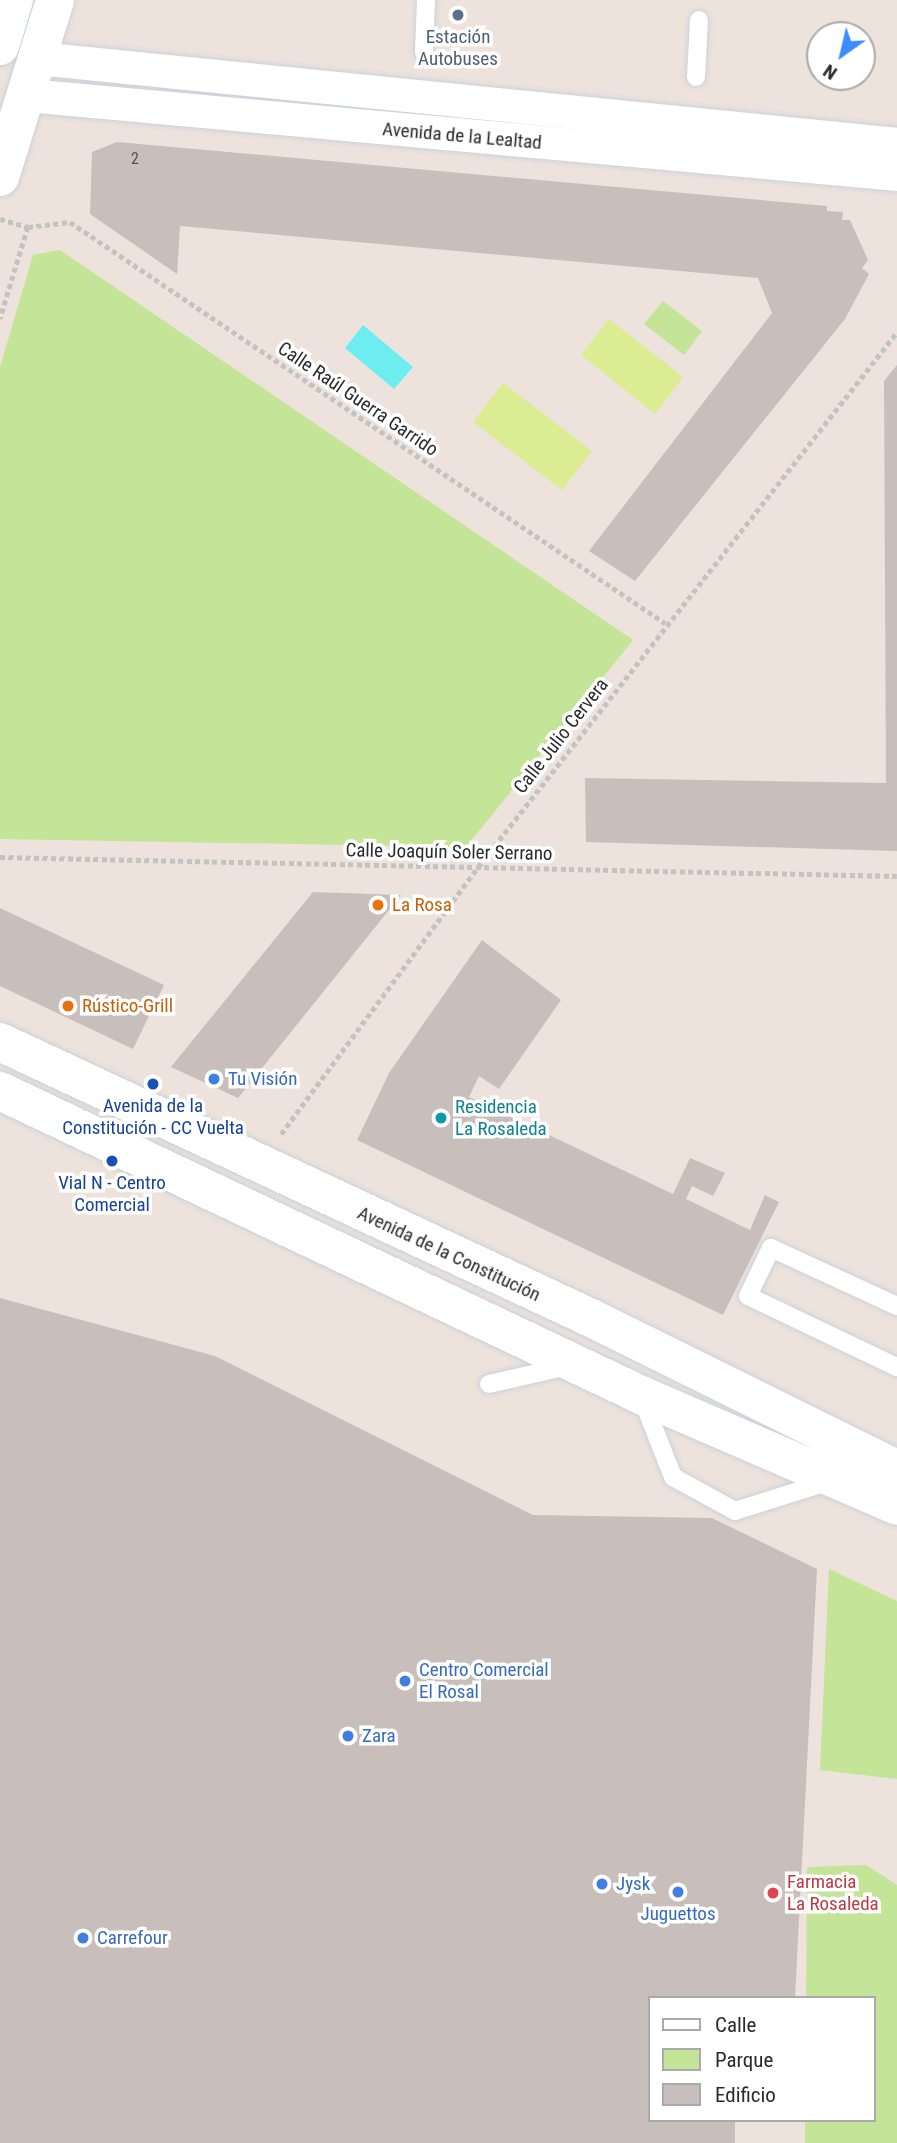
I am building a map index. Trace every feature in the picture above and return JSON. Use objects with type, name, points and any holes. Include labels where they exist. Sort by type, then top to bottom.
[{"type":"street","points":[[0,46],[14,0]]},
{"type":"street","points":[[0,177],[55,0]]},
{"type":"street","name":"Avenida de la Lealtad","points":[[37,58],[897,144]]},
{"type":"street","name":"Avenida de la Lealtad","points":[[26,95],[897,174]]},
{"type":"street","name":"Avenida de la Constitución","points":[[0,1042],[257,1166],[591,1318],[897,1497]]},
{"type":"street","name":"Avenida de la Constitución","points":[[0,1091],[641,1395],[835,1480],[897,1497]]},
{"type":"lane","points":[[424,52],[426,0]]},
{"type":"lane","points":[[696,77],[699,20]]},
{"type":"lane","points":[[897,1306],[771,1248],[748,1296],[897,1367]]},
{"type":"lane","points":[[489,1384],[575,1364]]},
{"type":"lane","points":[[641,1395],[673,1477],[735,1511],[835,1480]]},
{"type":"path","points":[[0,219],[27,227],[0,319]]},
{"type":"path","name":"Calle Raúl Guerra Garrido","points":[[27,227],[70,222],[666,623]]},
{"type":"path","name":"Calle Julio Cervera","points":[[257,1166],[478,867],[666,623],[897,332]]},
{"type":"path","name":"Calle Joaquín Soler Serrano","points":[[0,857],[897,876]]},
{"type":"green space","points":[[60,250],[633,640],[466,847],[0,839],[0,367],[33,255]]},
{"type":"green space","points":[[663,301],[702,331],[684,355],[644,324]]},
{"type":"green space","points":[[609,319],[683,377],[655,414],[581,355]]},
{"type":"green space","points":[[503,383],[592,451],[562,490],[473,422]]},
{"type":"green space","points":[[829,1569],[897,1601],[897,1779],[820,1770]]},
{"type":"green space","points":[[866,1865],[897,1885],[897,2143],[805,2143],[805,2122],[876,2122],[876,1996],[806,1996],[807,1867]]},
{"type":"water","points":[[363,325],[413,367],[394,389],[345,348]]},
{"type":"building","points":[[117,142],[827,206],[827,211],[843,212],[842,220],[850,220],[868,260],[862,268],[869,274],[845,319],[635,581],[589,551],[772,313],[758,278],[180,226],[177,274],[90,214],[92,152]]},
{"type":"building","points":[[897,365],[897,851],[586,842],[585,778],[886,783],[884,381]]},
{"type":"building","points":[[313,892],[401,895],[238,1098],[171,1067]]},
{"type":"building","points":[[0,908],[164,985],[133,1049],[0,986]]},
{"type":"building","name":"Residencia La Rosaleda","points":[[482,940],[561,1000],[499,1089],[479,1076],[469,1097],[673,1194],[690,1158],[725,1173],[713,1196],[692,1186],[686,1199],[750,1230],[765,1195],[779,1202],[723,1315],[357,1140],[389,1073]]},
{"type":"building","name":"Centro Comercial El Rosal","points":[[0,1298],[215,1356],[533,1515],[712,1518],[817,1569],[795,1996],[648,1996],[648,2122],[735,2122],[735,2143],[0,2143]]},
{"type":"place","name":"Estación Autobuses","points":[[458,15]]},
{"type":"place","name":"La Rosa","points":[[378,905]]},
{"type":"place","name":"Rústico-Grill","points":[[68,1006]]},
{"type":"place","name":"Tu Visión","points":[[214,1079]]},
{"type":"place","name":"Avenida de la Constitución - CC Vuelta","points":[[153,1084]]},
{"type":"place","name":"Residencia La Rosaleda","points":[[441,1118]]},
{"type":"place","name":"Vial N - Centro Comercial","points":[[112,1161]]},
{"type":"place","name":"Centro Comercial El Rosal","points":[[405,1681]]},
{"type":"place","name":"Zara","points":[[348,1736]]},
{"type":"place","name":"Jysk","points":[[602,1884]]},
{"type":"place","name":"Juguettos","points":[[678,1892]]},
{"type":"place","name":"Farmacia La Rosaleda","points":[[773,1893]]},
{"type":"place","name":"Carrefour","points":[[83,1938]]}]
